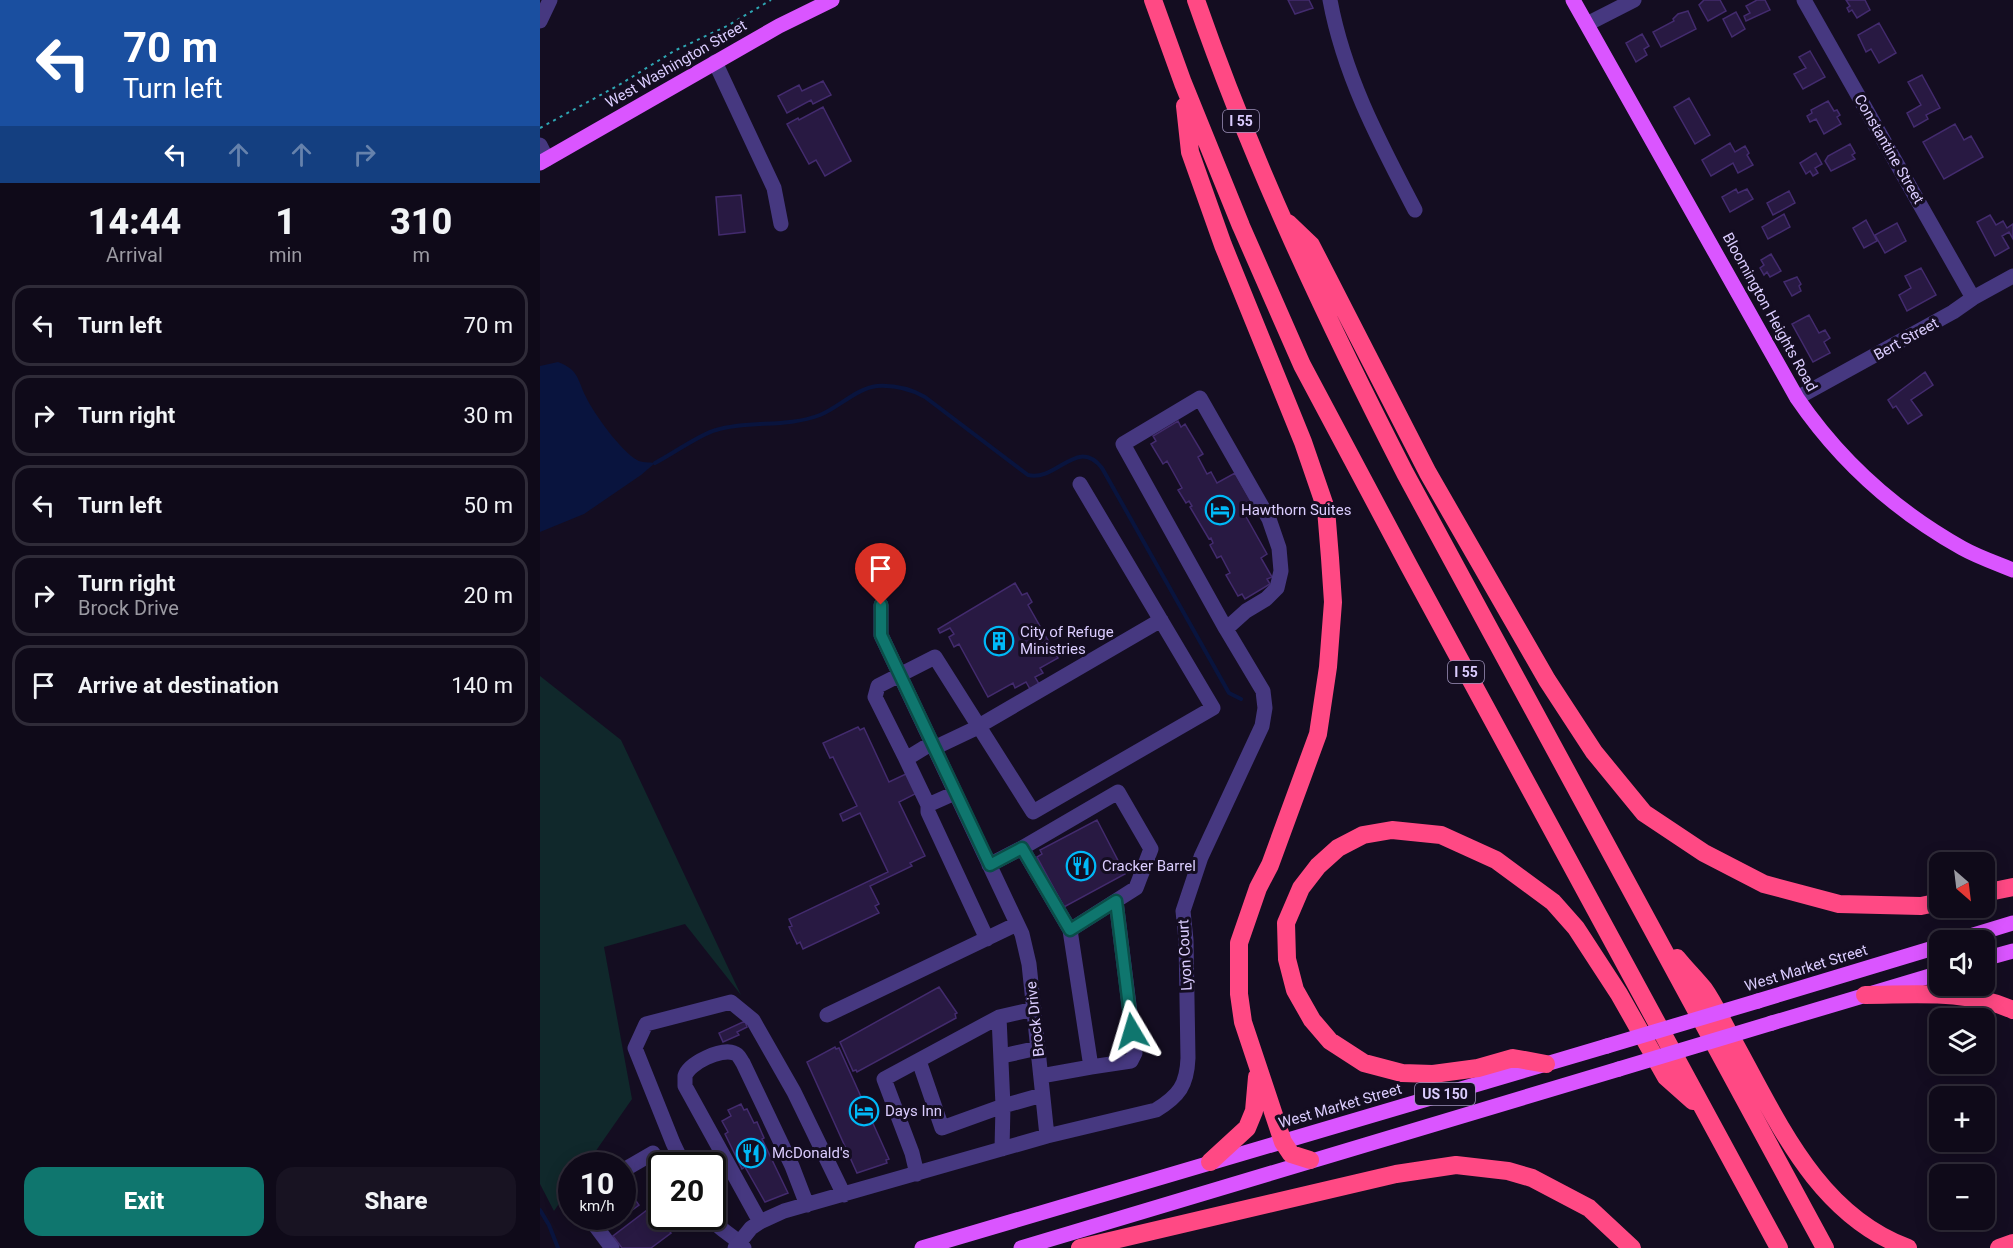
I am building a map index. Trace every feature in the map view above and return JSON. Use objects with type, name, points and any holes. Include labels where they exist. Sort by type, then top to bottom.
[{"type":"highway","name":"I 55","points":[[1153,0],[1183,83],[1302,365],[1408,566],[1779,1248]]},
{"type":"highway","name":"I 55","points":[[1196,0],[1235,106],[1339,345],[1405,473],[1825,1248]]},
{"type":"highway","points":[[1183,83],[1190,152],[1227,256],[1303,442],[1326,509],[1333,602],[1328,667],[1318,734],[1239,943],[1238,966],[1239,994],[1244,1022],[1282,1142],[1291,1154],[1310,1160]]},
{"type":"highway","points":[[1281,216],[1311,245],[1428,473],[1547,680],[1593,752],[1644,813],[1704,853],[1764,884],[1839,904],[1929,904]]},
{"type":"highway","points":[[1546,1064],[1514,1058],[1478,1068],[1433,1074],[1402,1073],[1364,1063],[1330,1041],[1312,1020],[1295,990],[1287,959],[1286,923],[1301,888],[1318,866],[1338,848],[1364,835],[1392,830],[1441,835],[1496,860],[1553,902],[1576,928],[1619,994],[1666,1077],[1704,1112]]},
{"type":"highway","points":[[1995,891],[2013,887]]},
{"type":"highway","points":[[1654,932],[1704,990],[1799,1159],[1827,1193],[1847,1212],[1892,1242],[1908,1248]]},
{"type":"highway","points":[[1865,995],[1955,995],[1981,999],[2013,1010]]},
{"type":"highway","points":[[1210,1162],[1247,1128],[1254,1111],[1257,1069]]},
{"type":"highway","points":[[1080,1248],[1396,1174],[1456,1165],[1508,1171],[1532,1178],[1589,1208],[1632,1248]]},
{"type":"highway","points":[[2000,1248],[2013,1243]]},
{"type":"main road","name":"West Washington Street","points":[[542,156],[779,26],[832,0]]},
{"type":"main road","points":[[1564,0],[1580,9]]},
{"type":"main road","name":"Bloomington Heights Road","points":[[1580,9],[1797,398],[1814,423],[1847,461],[1892,502],[1964,549],[2013,570]]},
{"type":"main road","points":[[1990,930],[2013,923]]},
{"type":"main road","name":"West Market Street","points":[[922,1248],[1929,949]]},
{"type":"main road","points":[[1995,956],[2013,951]]},
{"type":"main road","name":"US 150","points":[[1021,1248],[1929,976]]},
{"type":"street","points":[[540,21],[550,0]]},
{"type":"street","points":[[1330,0],[1336,34],[1352,82],[1414,210]]},
{"type":"street","points":[[1580,9],[1634,0]]},
{"type":"street","name":"Constantine Street","points":[[1804,0],[1973,298]]},
{"type":"street","points":[[715,62],[774,188],[781,224]]},
{"type":"street","name":"Bert Street","points":[[1797,398],[1953,312],[2013,276]]},
{"type":"street","name":"Lyon Court","points":[[1047,1136],[1156,1110],[1179,1092],[1188,1073],[1186,940],[1183,911],[1201,857],[1262,726],[1265,708],[1263,691],[1226,629],[1123,444],[1200,398],[1269,519],[1279,548],[1281,571],[1277,588],[1226,629]]},
{"type":"street","points":[[987,939],[928,812],[928,805],[875,697],[878,686],[935,657],[1033,812],[1213,708],[1080,484]]},
{"type":"street","name":"Brock Drive","points":[[881,605],[881,635],[1022,934],[1029,964],[1047,1136]]},
{"type":"street","points":[[906,759],[980,726],[1161,621]]},
{"type":"street","points":[[990,865],[1118,792],[1151,849],[1136,888],[1070,930]]},
{"type":"street","points":[[928,805],[956,793]]},
{"type":"street","points":[[1022,848],[1070,930],[1091,1067]]},
{"type":"street","points":[[1041,1076],[1131,1061],[1135,1053],[1116,901]]},
{"type":"street","points":[[827,1015],[1017,924]]},
{"type":"street","points":[[677,1152],[635,1048],[646,1024],[731,1002],[753,1020],[794,1092],[844,1195]]},
{"type":"street","points":[[917,1174],[912,1153],[884,1079],[999,1017],[1034,1009]]},
{"type":"street","points":[[999,1017],[1002,1056],[1002,1149]]},
{"type":"street","points":[[1002,1056],[1038,1048]]},
{"type":"street","points":[[760,1222],[685,1086],[685,1077],[690,1068],[716,1053],[732,1052],[737,1054],[743,1063],[792,1166],[807,1205]]},
{"type":"street","points":[[919,1061],[942,1128],[1002,1106],[1042,1095]]},
{"type":"street","points":[[722,1230],[740,1246],[745,1234],[760,1222],[784,1211],[1047,1136]]},
{"type":"street","points":[[598,1230],[612,1248]]},
{"type":"path","points":[[540,128],[619,85],[674,51],[727,26],[771,0]]},
{"type":"green space","points":[[540,676],[621,740],[741,995],[685,924],[604,947],[632,1099],[595,1152],[558,1152],[558,1205],[554,1211],[540,1184]]},
{"type":"shaded area","points":[[558,362],[574,372],[595,413],[623,449],[639,461],[655,463],[584,514],[540,532],[540,366]]},
{"type":"building","points":[[1288,0],[1309,0],[1313,8],[1295,14]]},
{"type":"building","points":[[1704,0],[1720,0],[1726,11],[1708,21],[1699,5]]},
{"type":"building","points":[[1757,0],[1765,0],[1770,10],[1746,21],[1744,16],[1750,13],[1746,6]]},
{"type":"building","points":[[1846,0],[1865,0],[1870,10],[1857,18],[1852,10],[1849,12],[1847,8],[1850,6]]},
{"type":"building","points":[[1688,11],[1696,29],[1661,47],[1653,32],[1674,21],[1673,19],[1678,14]]},
{"type":"building","points":[[1736,12],[1745,29],[1732,37],[1723,19]]},
{"type":"building","points":[[1879,23],[1896,53],[1879,63],[1871,49],[1866,52],[1858,35]]},
{"type":"building","points":[[1642,34],[1649,46],[1644,49],[1647,55],[1636,62],[1626,43]]},
{"type":"building","points":[[1810,51],[1825,77],[1803,89],[1794,74],[1806,68],[1799,57]]},
{"type":"building","points":[[1922,75],[1940,108],[1926,115],[1928,119],[1914,127],[1907,113],[1921,105],[1908,82]]},
{"type":"building","points":[[823,81],[831,95],[813,104],[811,100],[787,113],[778,96],[799,85],[802,91]]},
{"type":"building","points":[[1689,98],[1710,135],[1695,144],[1674,107]]},
{"type":"building","points":[[1828,101],[1834,111],[1837,110],[1840,115],[1837,117],[1841,124],[1824,134],[1816,119],[1810,122],[1807,116],[1812,113],[1811,110]]},
{"type":"building","points":[[823,107],[851,161],[825,176],[816,160],[809,164],[787,124]]},
{"type":"building","points":[[1955,124],[1964,140],[1971,136],[1983,157],[1944,179],[1923,142]]},
{"type":"building","points":[[1730,143],[1735,152],[1745,146],[1753,165],[1738,173],[1733,163],[1711,176],[1702,160]]},
{"type":"building","points":[[1850,144],[1855,153],[1852,155],[1855,159],[1831,171],[1825,161],[1828,156]]},
{"type":"building","points":[[1816,153],[1822,164],[1815,168],[1818,173],[1813,176],[1810,171],[1806,174],[1800,163]]},
{"type":"building","points":[[1736,189],[1738,193],[1747,189],[1753,199],[1730,212],[1722,197]]},
{"type":"building","points":[[1789,191],[1795,203],[1773,215],[1767,203]]},
{"type":"building","points":[[741,195],[745,232],[719,235],[716,197]]},
{"type":"building","points":[[1784,214],[1790,227],[1768,239],[1762,227]]},
{"type":"building","points":[[1990,215],[1996,225],[2003,221],[2007,228],[2013,224],[2013,239],[2009,232],[2002,236],[2009,248],[1995,256],[1977,222]]},
{"type":"building","points":[[1866,220],[1877,241],[1864,248],[1853,228]]},
{"type":"building","points":[[1897,223],[1906,241],[1885,253],[1875,235]]},
{"type":"building","points":[[1771,254],[1781,271],[1770,277],[1767,272],[1764,275],[1760,268],[1764,265],[1761,260]]},
{"type":"building","points":[[1921,268],[1936,295],[1907,311],[1899,295],[1911,288],[1905,276]]},
{"type":"building","points":[[1797,277],[1801,284],[1799,286],[1801,291],[1792,296],[1784,282]]},
{"type":"building","points":[[1809,315],[1819,333],[1825,330],[1830,338],[1824,342],[1830,353],[1813,362],[1792,324]]},
{"type":"building","points":[[1925,372],[1933,385],[1911,400],[1922,415],[1908,424],[1896,406],[1893,408],[1888,400]]},
{"type":"building","name":"Hawthorn Suites","points":[[1178,421],[1181,427],[1185,424],[1203,454],[1198,457],[1207,474],[1211,472],[1217,483],[1235,473],[1254,506],[1244,513],[1267,554],[1261,558],[1272,577],[1267,579],[1270,584],[1245,599],[1242,594],[1238,596],[1226,575],[1230,573],[1221,556],[1217,558],[1210,545],[1213,543],[1211,538],[1209,539],[1190,507],[1192,506],[1189,501],[1186,503],[1178,490],[1182,488],[1167,461],[1163,464],[1151,444],[1156,441],[1153,436]]},
{"type":"building","name":"City of Refuge Ministries","points":[[1015,583],[1022,595],[1027,593],[1032,602],[1028,605],[1058,658],[1040,668],[1043,673],[1035,677],[1039,684],[1030,689],[1026,682],[1015,688],[1013,683],[988,697],[959,644],[954,647],[949,637],[954,634],[950,628],[940,633],[938,629]]},
{"type":"building","points":[[858,727],[860,730],[864,728],[889,782],[908,773],[917,793],[899,802],[925,856],[910,863],[912,866],[870,886],[879,904],[875,906],[879,913],[803,949],[800,942],[797,944],[789,927],[792,926],[789,919],[888,872],[860,813],[843,821],[840,814],[857,806],[833,757],[830,758],[823,743]]},
{"type":"building","name":"Cracker Barrel","points":[[1097,820],[1125,874],[1064,907],[1037,857],[1042,854],[1040,850]]},
{"type":"building","points":[[939,987],[957,1013],[956,1018],[857,1072],[853,1071],[840,1042]]},
{"type":"building","points":[[745,1021],[747,1027],[737,1032],[739,1035],[723,1042],[719,1033]]},
{"type":"building","points":[[835,1047],[839,1048],[889,1159],[886,1160],[887,1163],[857,1173],[807,1062]]},
{"type":"building","name":"McDonald's","points":[[741,1104],[744,1110],[747,1109],[754,1123],[757,1122],[764,1138],[762,1139],[788,1193],[765,1202],[745,1167],[742,1169],[725,1134],[728,1132],[722,1121],[731,1116],[728,1110]]},
{"type":"building","points":[[648,1209],[648,1230],[669,1230],[671,1233],[651,1248],[622,1248],[613,1236],[621,1230],[636,1230],[636,1218]]},
{"type":"waterway","points":[[655,463],[709,432],[742,425],[807,419],[827,412],[862,390],[877,386],[908,389],[925,397],[1028,475],[1048,472],[1075,458],[1093,459],[1102,468],[1229,693],[1241,699]]},
{"type":"waterway","points":[[540,1210],[558,1248]]},
{"type":"place","name":"Hawthorn Suites","points":[[1220,510]]},
{"type":"place","name":"City of Refuge Ministries","points":[[999,641]]},
{"type":"place","name":"Cracker Barrel","points":[[1081,866]]},
{"type":"place","name":"Days Inn","points":[[864,1111]]},
{"type":"place","name":"McDonald's","points":[[751,1153]]},
{"type":"route","points":[[881,605],[881,635],[990,865],[1022,848],[1070,930],[1116,901],[1132,1031]]}]
